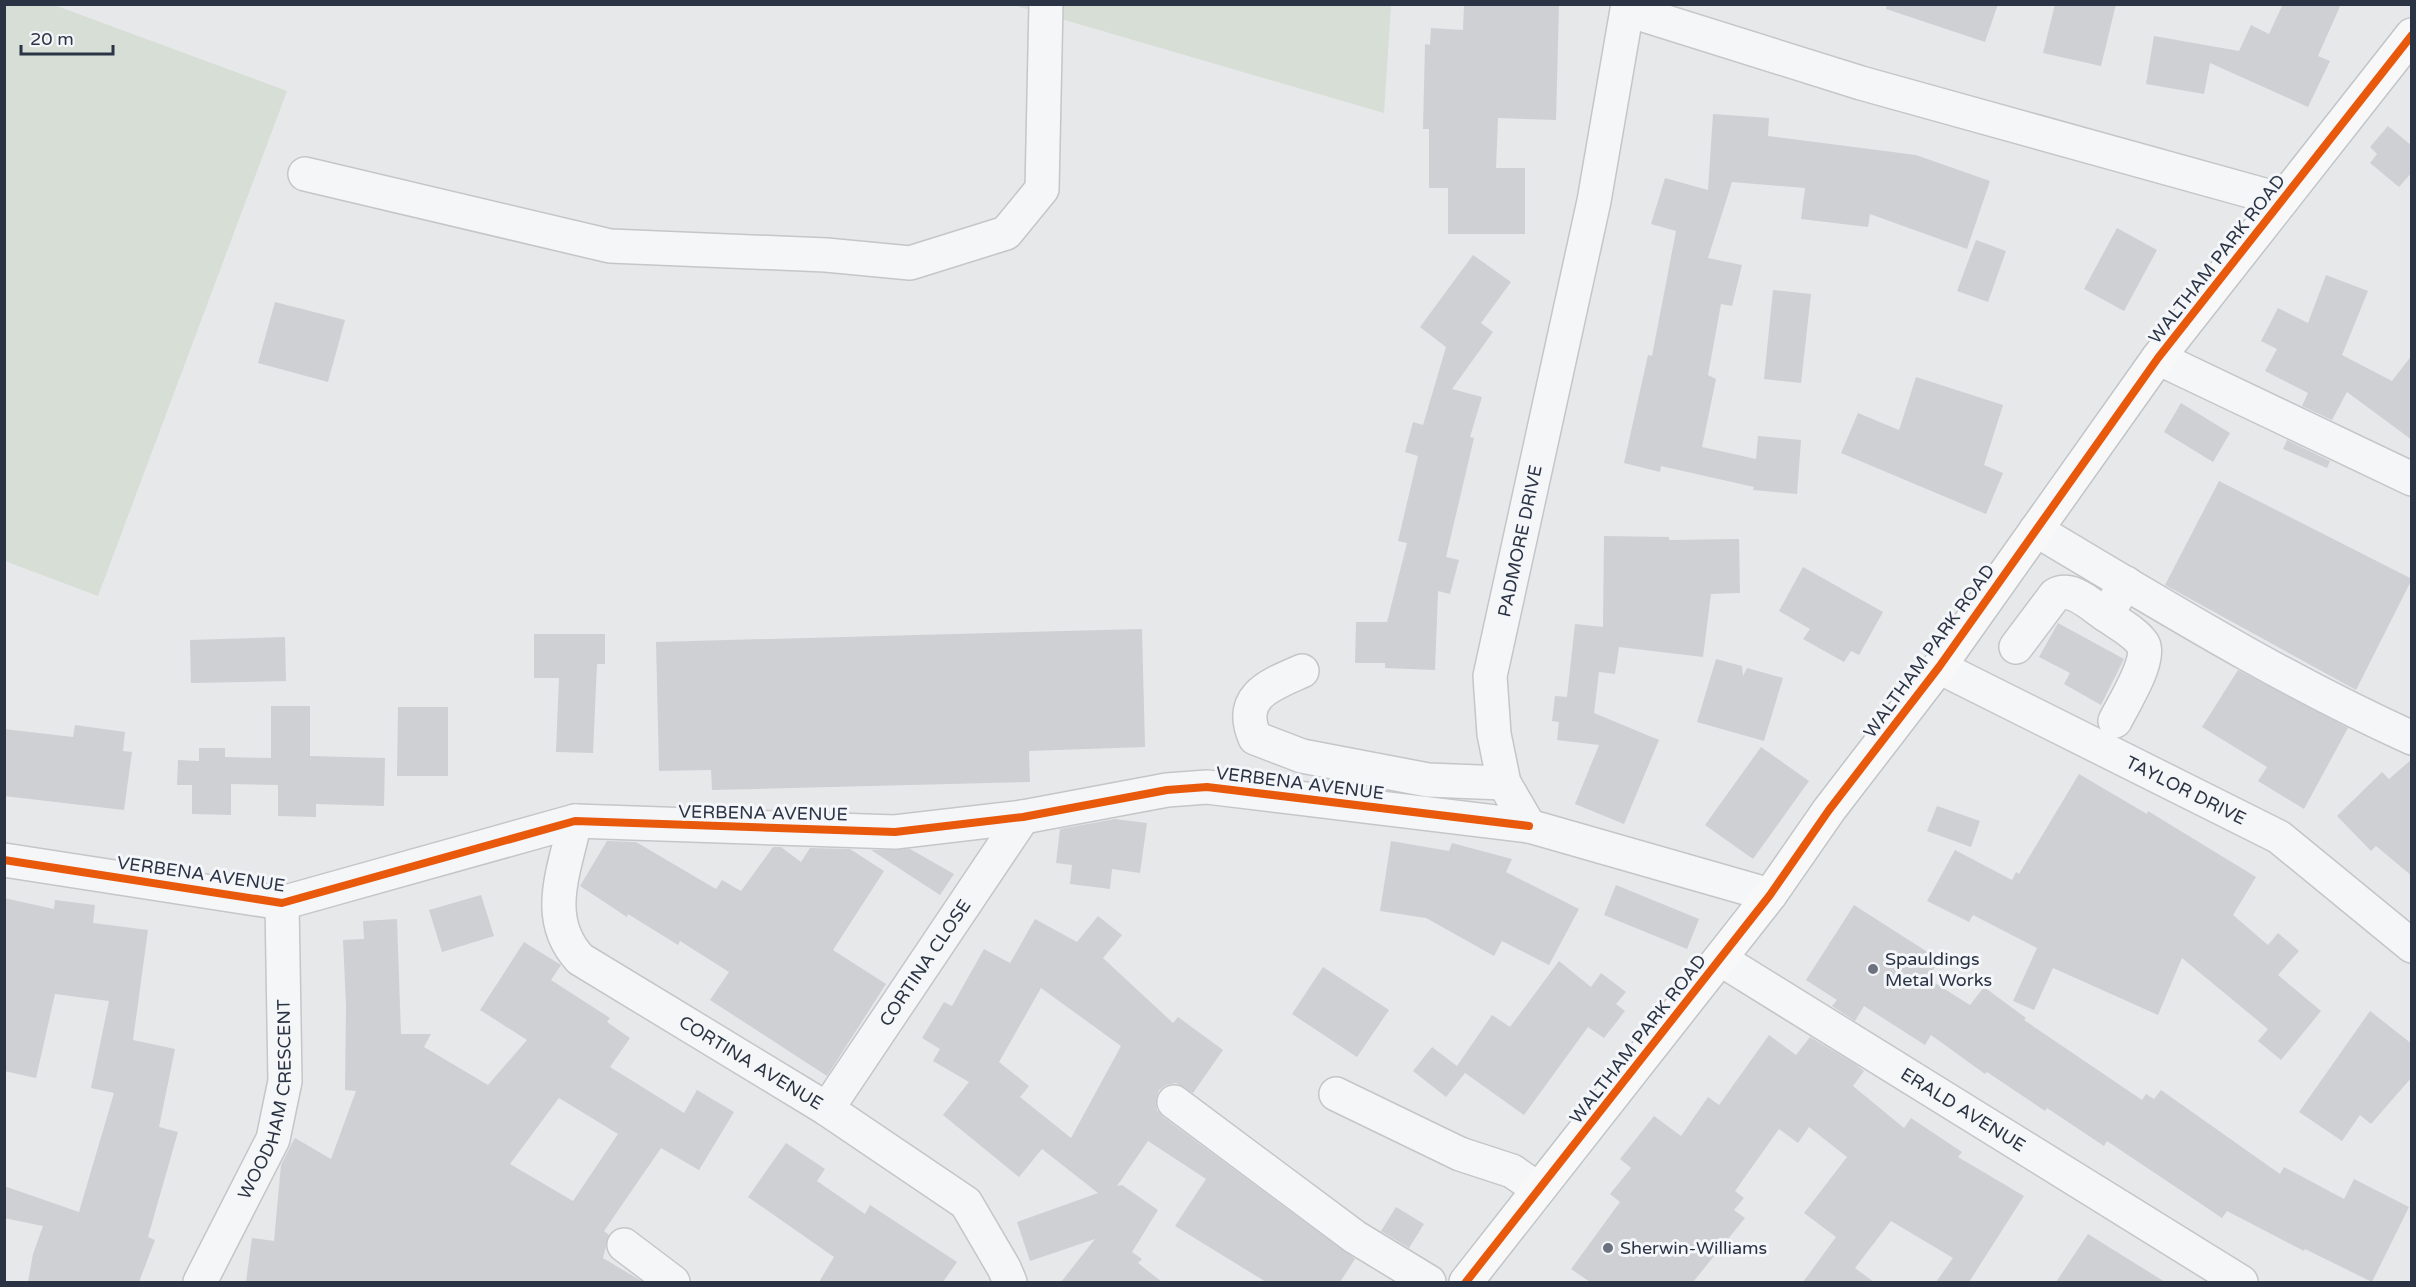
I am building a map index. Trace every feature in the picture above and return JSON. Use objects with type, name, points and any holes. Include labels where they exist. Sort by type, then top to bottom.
[{"type":"main road","name":"WALTHAM PARK ROAD","points":[[1466,1282],[1770,895],[1829,810],[1940,667],[2158,358],[2412,34]]},
{"type":"street","points":[[305,174],[610,246],[826,255],[910,263],[1006,233],[1042,189],[1046,4]]},
{"type":"street","points":[[1628,7],[1861,83],[2282,200]]},
{"type":"street","name":"PADMORE DRIVE","points":[[1529,826],[1504,783],[1494,734],[1490,676],[1594,201],[1628,7]]},
{"type":"street","points":[[2158,358],[2412,479]]},
{"type":"street","points":[[2036,530],[2359,714],[2412,738]]},
{"type":"street","points":[[2106,615],[2126,583]]},
{"type":"street","points":[[2016,647],[2048,602],[2061,592],[2073,594],[2137,637],[2143,644],[2146,657],[2115,721]]},
{"type":"street","name":"TAYLOR DRIVE","points":[[1940,667],[2279,837],[2412,946]]},
{"type":"street","points":[[1302,671],[1266,687],[1249,710],[1248,722],[1255,738],[1302,756],[1428,780],[1504,783]]},
{"type":"street","name":"VERBENA AVENUE","points":[[4,860],[282,903],[576,821],[895,832],[1023,817],[1167,790],[1207,787],[1529,826]]},
{"type":"street","name":"CORTINA CLOSE","points":[[827,1109],[1023,817]]},
{"type":"street","name":"CORTINA AVENUE","points":[[576,821],[558,914],[561,931],[568,946],[580,959],[827,1109],[966,1203],[1010,1282]]},
{"type":"street","points":[[1529,826],[1770,895]]},
{"type":"street","name":"WOODHAM CRESCENT","points":[[200,1282],[273,1139],[285,1081],[282,903]]},
{"type":"street","name":"ERALD AVENUE","points":[[1720,959],[2201,1271],[2241,1282]]},
{"type":"street","points":[[1336,1094],[1460,1154],[1512,1171],[1538,1189]]},
{"type":"street","points":[[1174,1102],[1355,1237],[1429,1282]]},
{"type":"street","points":[[624,1245],[673,1282]]},
{"type":"shaded area","points":[[4,5],[54,5],[287,91],[98,596],[5,561]]},
{"type":"shaded area","points":[[1013,5],[1391,5],[1384,113]]},
{"type":"building","points":[[1464,4],[1559,4],[1556,120],[1498,118],[1496,168],[1525,168],[1525,234],[1448,234],[1448,188],[1429,188],[1429,129],[1423,129],[1425,44],[1430,45],[1431,28],[1463,30]]},
{"type":"building","points":[[1887,4],[1998,4],[1985,42],[1886,9]]},
{"type":"building","points":[[2055,4],[2116,4],[2101,66],[2043,53]]},
{"type":"building","points":[[2283,4],[2341,4],[2318,56],[2330,61],[2308,107],[2210,63],[2204,94],[2146,84],[2154,36],[2239,51],[2251,25],[2269,34]]},
{"type":"building","points":[[1713,114],[1769,118],[1768,136],[1916,155],[1990,181],[1967,249],[1870,214],[1868,227],[1801,219],[1805,188],[1732,182],[1708,258],[1742,265],[1732,306],[1721,304],[1708,375],[1716,379],[1702,447],[1756,459],[1758,436],[1801,440],[1797,494],[1753,490],[1754,487],[1661,466],[1660,472],[1624,463],[1648,355],[1652,356],[1676,231],[1651,224],[1665,178],[1708,190]]},
{"type":"building","points":[[2388,126],[2412,146],[2412,172],[2399,187],[2370,163],[2377,154],[2370,147]]},
{"type":"building","points":[[2117,228],[2157,250],[2124,311],[2084,289]]},
{"type":"building","points":[[1976,240],[2006,251],[1988,302],[1957,291]]},
{"type":"building","points":[[1473,255],[1511,282],[1481,323],[1493,332],[1452,389],[1482,397],[1470,437],[1474,438],[1446,557],[1459,560],[1450,594],[1438,591],[1435,670],[1385,668],[1385,663],[1355,663],[1356,622],[1387,622],[1407,543],[1398,541],[1418,456],[1405,452],[1413,422],[1423,425],[1446,347],[1420,327]]},
{"type":"building","points":[[2326,275],[2368,291],[2342,355],[2392,381],[2412,355],[2412,440],[2347,392],[2332,420],[2302,406],[2308,393],[2265,371],[2277,349],[2261,341],[2278,308],[2308,323]]},
{"type":"building","points":[[1773,290],[1811,294],[1801,383],[1764,379]]},
{"type":"building","points":[[275,302],[345,320],[328,382],[258,363]]},
{"type":"building","points":[[1916,377],[2003,405],[1984,465],[2003,473],[1986,514],[1841,453],[1858,413],[1899,430]]},
{"type":"building","points":[[2181,403],[2230,433],[2213,462],[2164,432]]},
{"type":"building","points":[[2287,440],[2330,461],[2327,468],[2283,449]]},
{"type":"building","points":[[2219,481],[2412,579],[2356,690],[2165,585]]},
{"type":"building","points":[[1604,536],[1669,537],[1669,540],[1739,539],[1740,593],[1711,594],[1703,657],[1619,647],[1615,674],[1599,672],[1594,713],[1659,740],[1624,824],[1575,804],[1599,745],[1557,740],[1559,722],[1552,721],[1555,696],[1567,697],[1575,624],[1603,627]]},
{"type":"building","points":[[1803,567],[1883,612],[1859,655],[1851,651],[1844,662],[1803,639],[1810,629],[1779,611]]},
{"type":"building","points":[[2058,623],[2124,659],[2101,705],[2064,684],[2070,673],[2039,657]]},
{"type":"building","points":[[1142,629],[1145,747],[1029,751],[1030,782],[712,790],[711,770],[659,771],[656,642]]},
{"type":"building","points":[[534,634],[605,634],[605,664],[597,664],[593,753],[556,752],[559,678],[534,678]]},
{"type":"building","points":[[285,637],[286,681],[191,683],[190,640]]},
{"type":"building","points":[[1716,659],[1742,666],[1743,676],[1747,668],[1783,678],[1764,741],[1697,722]]},
{"type":"building","points":[[2238,670],[2348,728],[2304,809],[2258,781],[2267,767],[2202,727]]},
{"type":"building","points":[[271,706],[310,706],[310,756],[385,758],[384,806],[316,804],[316,817],[278,816],[278,785],[231,784],[231,815],[192,814],[192,785],[177,785],[178,760],[199,761],[199,748],[225,748],[225,757],[271,758]]},
{"type":"building","points":[[398,707],[448,707],[448,776],[397,776]]},
{"type":"building","points":[[75,725],[125,732],[123,751],[132,752],[124,810],[4,796],[4,729],[73,737]]},
{"type":"building","points":[[1761,747],[1809,781],[1753,859],[1705,825]]},
{"type":"building","points":[[2412,759],[2412,876],[2376,846],[2371,851],[2337,816],[2382,772],[2389,779]]},
{"type":"building","points":[[2079,774],[2147,814],[2148,811],[2256,877],[2233,915],[2268,945],[2278,933],[2299,951],[2278,975],[2321,1011],[2281,1060],[2258,1041],[2268,1029],[2182,958],[2158,1015],[2053,968],[2034,1010],[2013,1001],[2037,948],[1973,915],[1969,922],[1927,901],[1955,850],[2012,880],[2016,872],[2019,874]]},
{"type":"building","points":[[1937,806],[1980,821],[1971,847],[1927,831]]},
{"type":"building","points":[[1115,819],[1147,823],[1140,873],[1112,869],[1110,889],[1070,884],[1072,865],[1056,863],[1060,829]]},
{"type":"building","points":[[607,841],[636,842],[716,889],[722,880],[741,891],[773,847],[781,847],[801,862],[810,848],[850,849],[884,871],[833,950],[886,984],[827,1076],[710,1000],[729,972],[680,941],[678,945],[628,914],[627,917],[580,886]]},
{"type":"building","points":[[1391,841],[1449,851],[1452,843],[1512,859],[1506,872],[1579,909],[1549,965],[1502,941],[1494,956],[1426,918],[1380,911]]},
{"type":"building","points":[[910,849],[954,874],[940,895],[871,850]]},
{"type":"building","points":[[1616,885],[1699,919],[1687,949],[1604,915]]},
{"type":"building","points":[[481,895],[494,936],[442,952],[429,910]]},
{"type":"building","points":[[4,898],[54,909],[55,900],[95,905],[93,923],[148,930],[133,1040],[175,1049],[159,1127],[178,1132],[148,1237],[155,1240],[139,1282],[28,1282],[33,1254],[43,1226],[4,1218],[4,1186],[79,1212],[114,1093],[91,1088],[109,1001],[55,994],[36,1078],[4,1071]]},
{"type":"building","points":[[1854,905],[1940,960],[1927,978],[1970,1005],[1984,987],[2026,1018],[2024,1020],[2142,1100],[2146,1094],[2154,1099],[2161,1090],[2280,1174],[2284,1167],[2344,1199],[2354,1179],[2409,1207],[2372,1282],[2305,1249],[2304,1251],[2227,1211],[2222,1218],[2107,1141],[2104,1146],[2047,1108],[2045,1111],[1987,1072],[1985,1074],[1931,1035],[1925,1045],[1864,1006],[1855,1021],[1832,1006],[1837,1000],[1806,980]]},
{"type":"building","points":[[1098,916],[1122,935],[1103,958],[1173,1023],[1178,1017],[1223,1050],[1193,1093],[1176,1083],[1166,1085],[1159,1090],[1156,1099],[1157,1110],[1163,1117],[1355,1259],[1340,1282],[1266,1282],[1175,1226],[1206,1179],[1148,1141],[1117,1186],[1122,1185],[1158,1210],[1132,1252],[1142,1259],[1138,1263],[1162,1282],[1061,1282],[1095,1239],[1030,1261],[1017,1222],[1098,1193],[1042,1149],[1019,1177],[943,1115],[969,1082],[933,1061],[940,1049],[922,1038],[944,1002],[952,1006],[984,949],[1010,963],[1035,919],[1077,942]],"holes":[[[1041,988],[1121,1046],[1071,1138],[1020,1097],[1029,1086],[999,1062]]]},
{"type":"building","points":[[397,919],[401,1034],[431,1034],[424,1047],[488,1085],[527,1040],[480,1010],[524,942],[561,965],[551,980],[610,1018],[607,1022],[630,1038],[610,1067],[684,1113],[697,1090],[734,1112],[699,1170],[661,1148],[604,1231],[609,1235],[603,1258],[643,1282],[246,1282],[252,1238],[274,1241],[281,1165],[295,1138],[331,1159],[356,1091],[345,1090],[346,1006],[343,940],[364,939],[363,921]],"holes":[[[559,1098],[618,1134],[573,1201],[510,1164]]]},
{"type":"building","points":[[1559,961],[1591,987],[1601,973],[1626,992],[1616,1004],[1625,1011],[1604,1038],[1588,1027],[1524,1115],[1465,1073],[1446,1097],[1413,1071],[1432,1047],[1457,1066],[1492,1015],[1510,1027]]},
{"type":"building","points":[[1323,967],[1389,1010],[1357,1057],[1292,1014]]},
{"type":"building","points":[[2370,1011],[2412,1044],[2412,1077],[2371,1124],[2360,1115],[2342,1141],[2299,1112]]},
{"type":"building","points":[[1769,1035],[1796,1055],[1810,1037],[1855,1064],[1864,1071],[1853,1086],[1904,1128],[1911,1118],[1962,1152],[1958,1157],[2024,1196],[1969,1282],[1936,1282],[1953,1258],[1891,1221],[1855,1268],[1874,1282],[1803,1282],[1836,1237],[1804,1213],[1847,1157],[1809,1127],[1798,1143],[1779,1129],[1735,1191],[1744,1198],[1734,1210],[1745,1218],[1693,1282],[1590,1282],[1571,1269],[1620,1202],[1610,1194],[1631,1168],[1620,1159],[1654,1116],[1681,1136],[1708,1097],[1719,1105]]},
{"type":"building","points":[[786,1143],[825,1169],[817,1181],[865,1214],[870,1205],[957,1262],[943,1282],[819,1282],[834,1257],[748,1197]]},
{"type":"building","points":[[1396,1207],[1424,1224],[1409,1248],[1381,1231]]},
{"type":"building","points":[[2088,1234],[2165,1282],[2056,1282]]},
{"type":"cycle path","points":[[1466,1282],[1770,895],[1829,810],[1939,667],[2158,358],[2412,35]]},
{"type":"cycle path","points":[[4,860],[282,903],[575,821],[895,832],[1023,817],[1167,790],[1207,787],[1529,826]]},
{"type":"place","name":"Spauldings Metal Works","points":[[1873,969]]},
{"type":"place","name":"Sherwin-Williams","points":[[1608,1248]]}]
